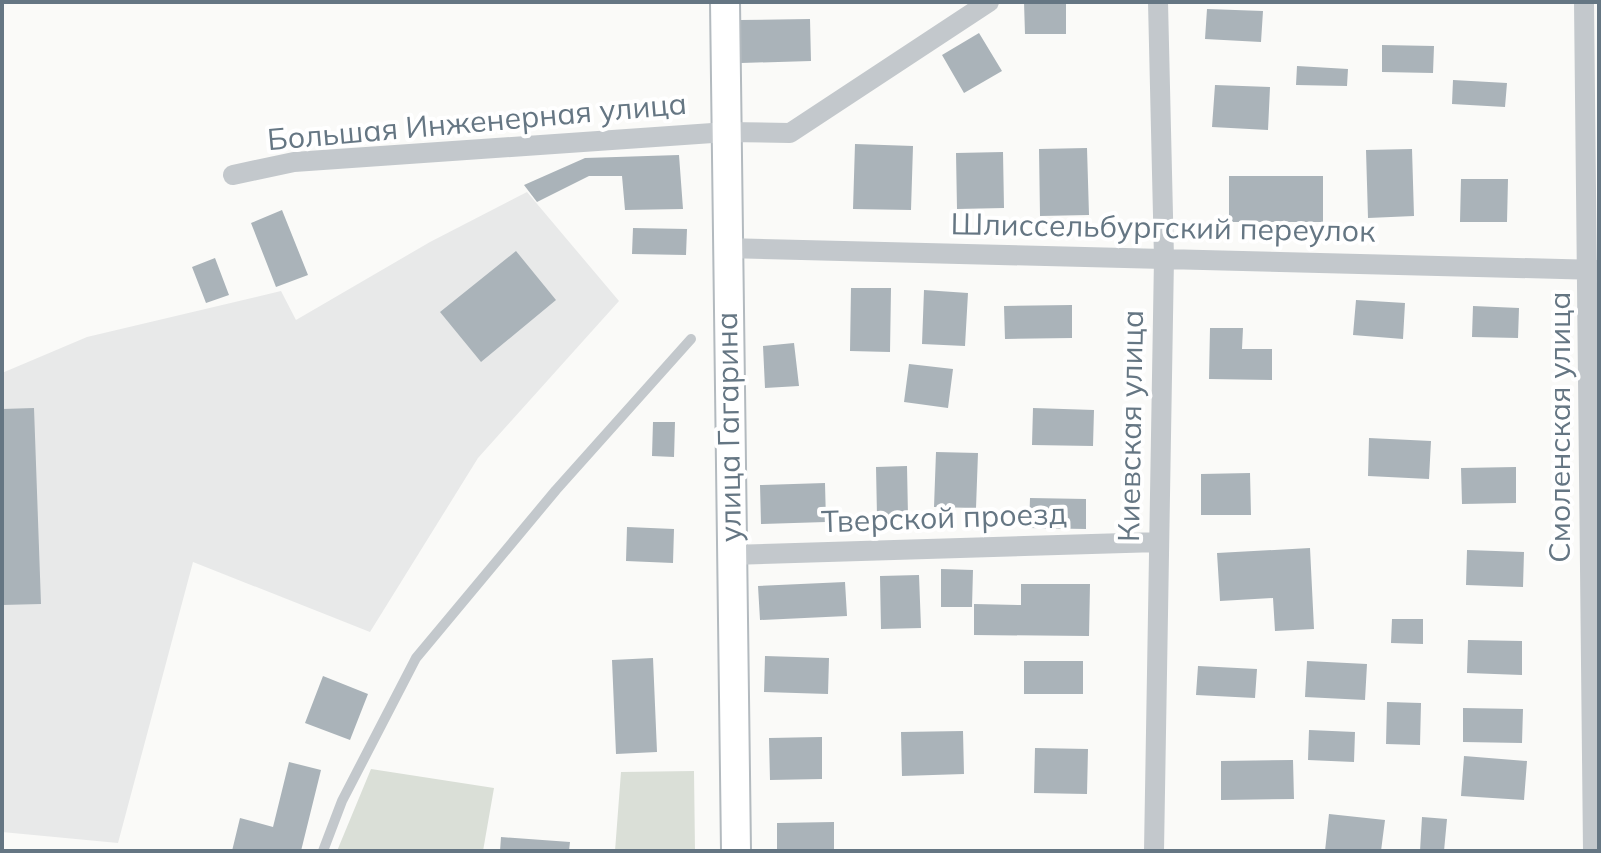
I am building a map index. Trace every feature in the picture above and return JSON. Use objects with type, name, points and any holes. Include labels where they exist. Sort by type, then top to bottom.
[{"type":"street","name":"улица Гагарина","points":[[725,2],[725,248],[736,851]]},
{"type":"street","name":"Большая Инженерная улица","points":[[233,175],[294,162],[727,132],[790,133],[989,2]]},
{"type":"street","name":"Киевская улица","points":[[1154,851],[1164,258],[1158,2]]},
{"type":"street","name":"Смоленская улица","points":[[1584,2],[1594,270],[1593,851]]},
{"type":"street","name":"Шлиссельбургский переулок","points":[[725,248],[1594,270]]},
{"type":"street","name":"Тверской проезд","points":[[731,555],[1159,542]]},
{"type":"lane","points":[[323,851],[342,801],[416,658],[556,490],[691,339]]},
{"type":"shaded area","points":[[527,192],[619,301],[478,458],[370,632],[193,562],[118,843],[2,832],[2,373],[87,337],[281,291],[296,320],[430,242]]},
{"type":"shaded area","points":[[371,769],[494,788],[483,851],[337,851]]},
{"type":"shaded area","points":[[694,771],[695,851],[615,851],[621,772]]},
{"type":"building","points":[[1024,2],[1066,2],[1066,34],[1025,34]]},
{"type":"building","points":[[1207,9],[1263,11],[1261,42],[1205,39]]},
{"type":"building","points":[[810,19],[811,61],[741,63],[740,20]]},
{"type":"building","points":[[979,33],[1002,71],[964,93],[942,55]]},
{"type":"building","points":[[1382,45],[1434,46],[1433,73],[1382,72]]},
{"type":"building","points":[[1297,66],[1348,69],[1347,86],[1296,85]]},
{"type":"building","points":[[1453,80],[1507,83],[1505,107],[1452,104]]},
{"type":"building","points":[[1215,85],[1270,87],[1268,130],[1212,127]]},
{"type":"building","points":[[855,144],[913,146],[911,210],[853,209]]},
{"type":"building","points":[[1087,148],[1089,215],[1040,216],[1039,149]]},
{"type":"building","points":[[1412,149],[1414,216],[1368,218],[1366,150]]},
{"type":"building","points":[[1003,152],[1004,208],[957,209],[956,153]]},
{"type":"building","points":[[679,155],[683,209],[625,210],[622,176],[589,176],[537,202],[524,185],[585,158]]},
{"type":"building","points":[[1229,176],[1323,176],[1323,222],[1229,222]]},
{"type":"building","points":[[1461,179],[1508,179],[1507,222],[1460,222]]},
{"type":"building","points":[[282,210],[308,275],[276,287],[251,223]]},
{"type":"building","points":[[633,228],[687,229],[686,255],[632,254]]},
{"type":"building","points":[[516,251],[556,300],[481,362],[440,312]]},
{"type":"building","points":[[215,258],[229,295],[206,303],[192,267]]},
{"type":"building","points":[[851,288],[891,288],[890,352],[850,351]]},
{"type":"building","points":[[924,290],[968,293],[965,346],[922,344]]},
{"type":"building","points":[[1356,300],[1405,303],[1403,339],[1353,335]]},
{"type":"building","points":[[1072,305],[1072,338],[1005,339],[1004,306]]},
{"type":"building","points":[[1473,306],[1519,308],[1518,338],[1472,337]]},
{"type":"building","points":[[1210,328],[1243,328],[1242,349],[1272,349],[1272,380],[1209,379]]},
{"type":"building","points":[[794,343],[799,386],[765,388],[763,346]]},
{"type":"building","points":[[909,364],[953,369],[948,408],[904,402]]},
{"type":"building","points":[[34,408],[41,604],[2,605],[2,409]]},
{"type":"building","points":[[1033,408],[1094,410],[1093,446],[1032,445]]},
{"type":"building","points":[[653,422],[675,422],[674,457],[652,456]]},
{"type":"building","points":[[1369,438],[1431,441],[1429,479],[1368,476]]},
{"type":"building","points":[[936,452],[978,453],[976,508],[934,507]]},
{"type":"building","points":[[907,466],[908,516],[877,516],[876,467]]},
{"type":"building","points":[[1516,467],[1516,503],[1462,504],[1461,468]]},
{"type":"building","points":[[1250,473],[1251,515],[1201,515],[1201,474]]},
{"type":"building","points":[[825,483],[826,522],[761,524],[760,485]]},
{"type":"building","points":[[1030,498],[1086,499],[1086,529],[1029,528]]},
{"type":"building","points":[[627,527],[674,529],[673,563],[626,561]]},
{"type":"building","points":[[1310,548],[1314,629],[1275,631],[1273,598],[1220,601],[1217,553]]},
{"type":"building","points":[[1467,550],[1524,552],[1523,587],[1466,585]]},
{"type":"building","points":[[941,569],[973,570],[972,607],[941,607]]},
{"type":"building","points":[[919,575],[921,628],[881,629],[880,576]]},
{"type":"building","points":[[845,582],[847,616],[760,620],[758,586]]},
{"type":"building","points":[[1021,584],[1090,584],[1089,636],[974,635],[974,604],[1021,605]]},
{"type":"building","points":[[1392,619],[1423,619],[1423,644],[1391,643]]},
{"type":"building","points":[[1468,640],[1522,641],[1522,675],[1467,673]]},
{"type":"building","points":[[765,656],[829,658],[828,694],[764,692]]},
{"type":"building","points":[[653,658],[657,752],[616,754],[612,660]]},
{"type":"building","points":[[1024,661],[1083,661],[1083,694],[1024,694]]},
{"type":"building","points":[[1307,661],[1367,664],[1365,700],[1305,697]]},
{"type":"building","points":[[1198,666],[1257,669],[1255,698],[1196,695]]},
{"type":"building","points":[[323,676],[368,694],[350,740],[305,723]]},
{"type":"building","points":[[1387,702],[1421,703],[1420,745],[1386,744]]},
{"type":"building","points":[[1463,708],[1523,709],[1522,743],[1463,742]]},
{"type":"building","points":[[1309,730],[1355,732],[1354,762],[1308,760]]},
{"type":"building","points":[[963,731],[964,774],[902,776],[901,732]]},
{"type":"building","points":[[822,737],[822,779],[770,780],[769,738]]},
{"type":"building","points":[[1035,748],[1088,749],[1087,794],[1034,793]]},
{"type":"building","points":[[1464,756],[1527,761],[1524,800],[1461,796]]},
{"type":"building","points":[[1293,760],[1294,799],[1221,800],[1221,761]]},
{"type":"building","points":[[289,762],[321,770],[301,851],[232,851],[240,818],[273,827]]},
{"type":"building","points":[[1329,814],[1385,820],[1381,851],[1325,851]]},
{"type":"building","points":[[1422,817],[1447,819],[1444,851],[1420,851]]},
{"type":"building","points":[[834,822],[834,851],[777,851],[777,823]]},
{"type":"building","points":[[501,837],[570,842],[569,851],[500,851]]}]
